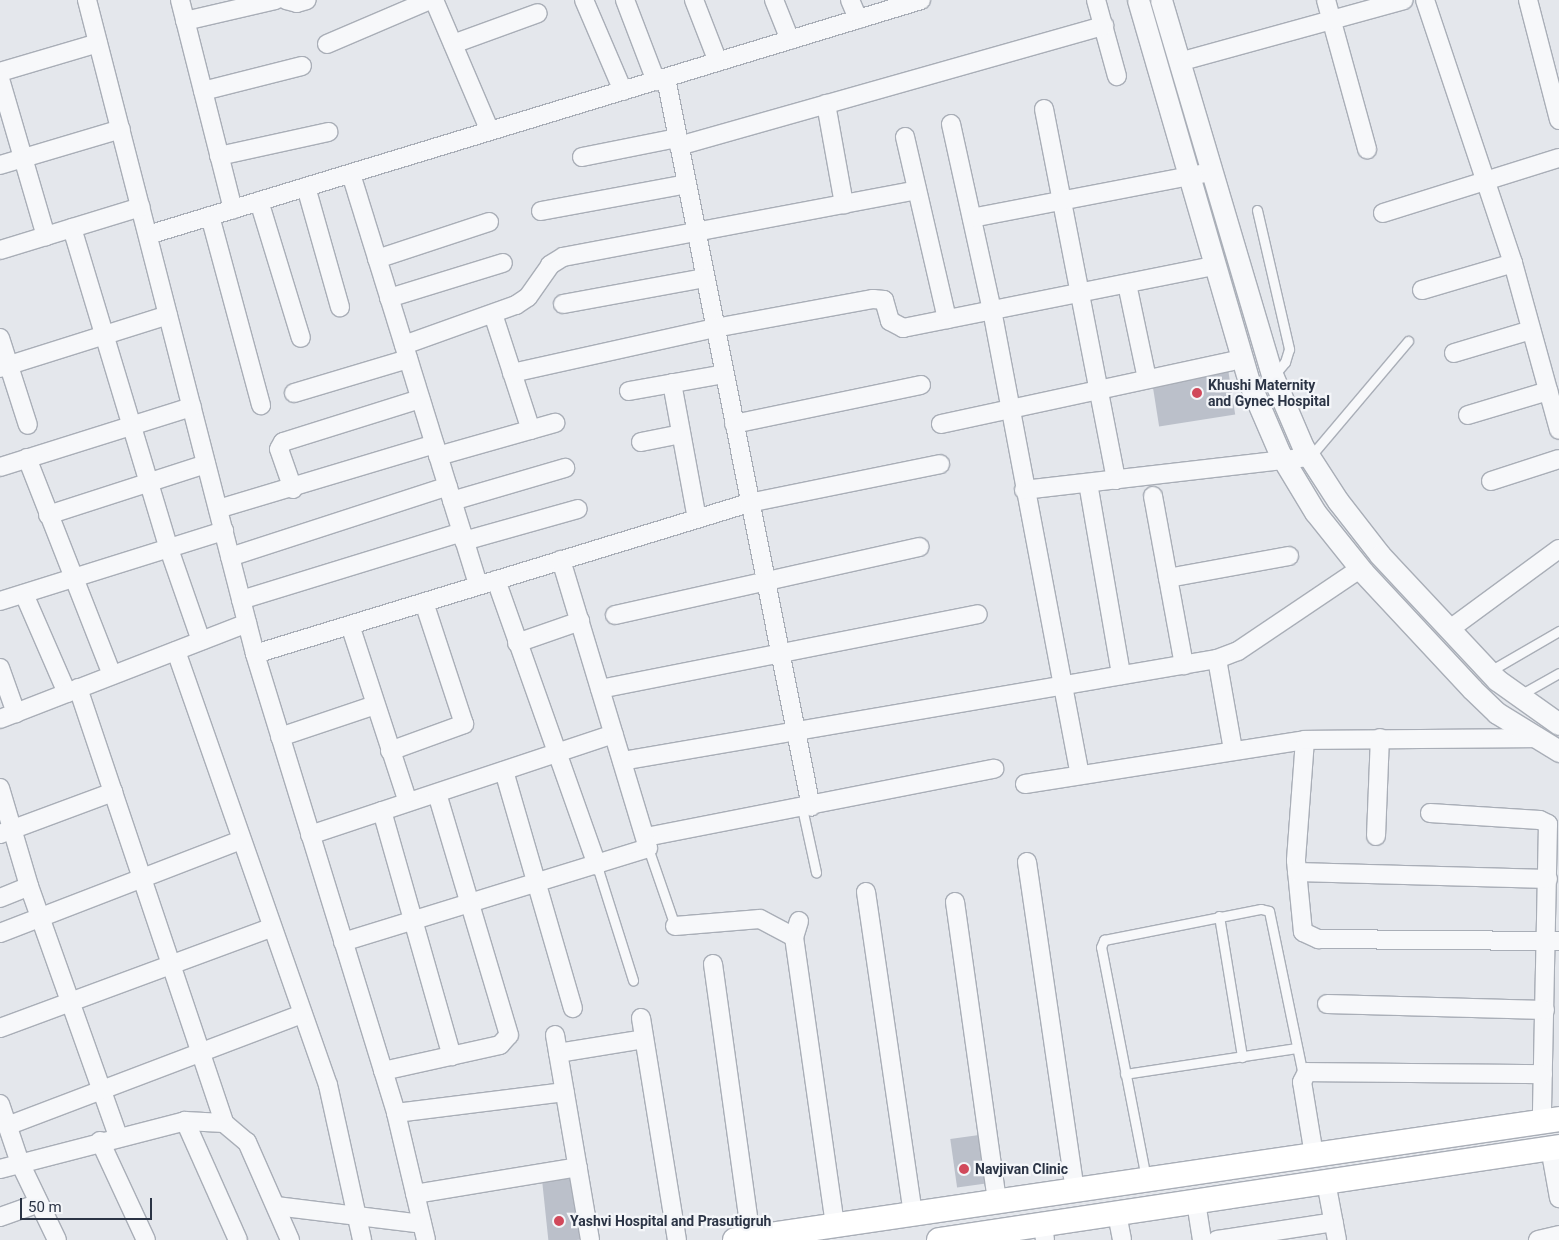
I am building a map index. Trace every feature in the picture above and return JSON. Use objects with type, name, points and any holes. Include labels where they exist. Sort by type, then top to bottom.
[{"type":"main road","points":[[743,1239],[1551,1121]]},
{"type":"main road","points":[[939,1240],[1044,1232],[1117,1214],[1555,1148]]},
{"type":"street","points":[[87,0],[255,654],[396,1113],[424,1232],[358,1218],[276,1206]]},
{"type":"street","points":[[180,0],[233,209]]},
{"type":"street","points":[[185,21],[251,3],[276,0]]},
{"type":"street","points":[[286,0],[297,3],[308,0]]},
{"type":"street","points":[[327,44],[430,0]]},
{"type":"street","points":[[434,0],[490,131]]},
{"type":"street","points":[[584,0],[623,91]]},
{"type":"street","points":[[625,0],[661,79],[678,142],[794,729],[806,807]]},
{"type":"street","points":[[694,0],[718,62]]},
{"type":"street","points":[[774,0],[790,40]]},
{"type":"street","points":[[850,0],[858,19]]},
{"type":"street","points":[[148,235],[921,0]]},
{"type":"street","points":[[1096,0],[1117,76]]},
{"type":"street","points":[[1138,0],[1187,176],[1242,359],[1284,460],[1315,512],[1361,568],[1472,690],[1497,713],[1559,751]]},
{"type":"street","points":[[1161,0],[1210,172],[1273,377],[1310,457],[1338,501],[1380,555],[1489,672],[1518,697],[1559,724]]},
{"type":"street","points":[[1326,0],[1366,149]]},
{"type":"street","points":[[1179,62],[1404,0]]},
{"type":"street","points":[[1425,0],[1513,263],[1559,430]]},
{"type":"street","points":[[1528,0],[1554,77],[1559,120]]},
{"type":"street","points":[[453,44],[538,13]]},
{"type":"street","points":[[582,157],[678,142],[826,104],[1104,26]]},
{"type":"street","points":[[0,72],[98,43]]},
{"type":"street","points":[[203,91],[302,66]]},
{"type":"street","points":[[0,79],[46,236]]},
{"type":"street","points":[[826,104],[844,204]]},
{"type":"street","points":[[1044,109],[1078,293],[1116,480]]},
{"type":"street","points":[[951,124],[992,310],[1060,684],[1080,775]]},
{"type":"street","points":[[0,165],[121,129]]},
{"type":"street","points":[[219,156],[328,132]]},
{"type":"street","points":[[905,137],[947,319]]},
{"type":"street","points":[[1383,213],[1559,158]]},
{"type":"street","points":[[972,218],[1210,172]]},
{"type":"street","points":[[351,174],[478,585]]},
{"type":"street","points":[[541,211],[687,184]]},
{"type":"street","points":[[306,187],[340,307]]},
{"type":"street","points":[[294,394],[406,352],[528,297],[550,265],[563,257],[918,190]]},
{"type":"street","points":[[259,201],[301,338]]},
{"type":"street","points":[[0,250],[141,207]]},
{"type":"street","points":[[210,216],[261,405]]},
{"type":"street","points":[[377,259],[488,222]]},
{"type":"street","points":[[72,228],[168,549],[201,640]]},
{"type":"street","points":[[389,298],[504,263]]},
{"type":"street","points":[[1422,290],[1513,263]]},
{"type":"street","points":[[512,373],[715,328],[879,298],[895,326],[947,319],[1214,266]]},
{"type":"street","points":[[563,304],[705,278]]},
{"type":"street","points":[[1126,284],[1147,379]]},
{"type":"street","points":[[493,314],[531,430]]},
{"type":"street","points":[[4,366],[168,315]]},
{"type":"street","points":[[1454,353],[1531,330]]},
{"type":"street","points":[[0,338],[4,366],[28,425]]},
{"type":"street","points":[[941,424],[1242,359]]},
{"type":"street","points":[[630,391],[724,374]]},
{"type":"street","points":[[672,383],[696,519]]},
{"type":"street","points":[[734,424],[921,385]]},
{"type":"street","points":[[1468,415],[1548,391]]},
{"type":"street","points":[[293,489],[279,449],[283,442],[420,399]]},
{"type":"street","points":[[0,467],[192,407]]},
{"type":"street","points":[[218,509],[436,450],[531,430],[555,423]]},
{"type":"street","points":[[642,442],[681,434]]},
{"type":"street","points":[[1024,490],[1310,457]]},
{"type":"street","points":[[27,458],[112,675]]},
{"type":"street","points":[[1491,481],[1559,459]]},
{"type":"street","points":[[48,515],[206,464]]},
{"type":"street","points":[[255,654],[749,503],[940,464]]},
{"type":"street","points":[[230,557],[450,494],[565,468]]},
{"type":"street","points":[[1088,483],[1121,675]]},
{"type":"street","points":[[1153,496],[1184,665]]},
{"type":"street","points":[[241,600],[463,536],[578,509]]},
{"type":"street","points":[[0,601],[224,531]]},
{"type":"street","points":[[614,614],[765,583],[920,548]]},
{"type":"street","points":[[1450,629],[1559,549]]},
{"type":"street","points":[[1168,578],[1289,556]]},
{"type":"street","points":[[561,560],[647,842]]},
{"type":"street","points":[[622,761],[794,729],[1217,659],[1238,650],[1361,568]]},
{"type":"street","points":[[496,580],[597,866]]},
{"type":"street","points":[[24,594],[73,690],[113,792],[224,1123],[247,1142],[290,1240]]},
{"type":"street","points":[[390,751],[464,724],[424,602]]},
{"type":"street","points":[[600,689],[978,614]]},
{"type":"street","points":[[518,643],[580,622]]},
{"type":"street","points":[[0,668],[8,716],[247,623]]},
{"type":"street","points":[[350,625],[408,802]]},
{"type":"street","points":[[176,650],[271,928],[328,1084],[362,1240]]},
{"type":"street","points":[[1217,659],[1233,750]]},
{"type":"street","points":[[280,737],[375,705]]},
{"type":"street","points":[[310,835],[614,734]]},
{"type":"street","points":[[1376,836],[1380,738]]},
{"type":"street","points":[[1025,784],[1305,740],[1537,738]]},
{"type":"street","points":[[1305,740],[1297,872],[1300,925],[1309,936],[1553,941]]},
{"type":"street","points":[[343,942],[471,902],[597,866],[647,842],[806,807],[994,769]]},
{"type":"street","points":[[504,771],[573,1008]]},
{"type":"street","points":[[0,788],[6,832],[29,886],[118,1136]]},
{"type":"street","points":[[6,832],[113,792]]},
{"type":"street","points":[[382,1070],[500,1045],[509,1035],[471,902],[436,793]]},
{"type":"street","points":[[382,811],[452,1056]]},
{"type":"street","points":[[1430,813],[1546,821],[1551,873],[1553,941],[1552,990],[1545,1010],[1543,1074],[1551,1121]]},
{"type":"street","points":[[0,933],[241,840]]},
{"type":"street","points":[[1027,862],[1075,1190]]},
{"type":"street","points":[[1297,872],[1551,873]]},
{"type":"street","points":[[0,898],[29,886]]},
{"type":"street","points":[[866,892],[913,1214]]},
{"type":"street","points":[[955,902],[997,1202]]},
{"type":"street","points":[[675,926],[760,919],[797,929],[835,1225]]},
{"type":"street","points":[[0,1028],[271,928]]},
{"type":"street","points":[[713,964],[743,1239]]},
{"type":"street","points":[[1327,1004],[1545,1010]]},
{"type":"street","points":[[7,1126],[201,1054],[302,1014]]},
{"type":"street","points":[[641,1018],[677,1240]]},
{"type":"street","points":[[555,1035],[590,1240]]},
{"type":"street","points":[[558,1053],[644,1039]]},
{"type":"street","points":[[1314,1155],[1303,1075],[1314,1070],[1543,1074]]},
{"type":"street","points":[[396,1113],[565,1092]]},
{"type":"street","points":[[0,1104],[20,1163],[57,1240]]},
{"type":"street","points":[[0,1169],[118,1136],[185,1121],[224,1123]]},
{"type":"street","points":[[185,1121],[238,1240]]},
{"type":"street","points":[[100,1141],[146,1240]]},
{"type":"street","points":[[1555,1148],[1559,1198]]},
{"type":"street","points":[[415,1194],[578,1167]]},
{"type":"street","points":[[1326,1182],[1338,1240]]},
{"type":"street","points":[[1196,1202],[1202,1240]]},
{"type":"street","points":[[0,1216],[39,1203]]},
{"type":"street","points":[[1117,1214],[1122,1240]]},
{"type":"street","points":[[1217,1240],[1334,1222]]},
{"type":"street","points":[[1538,1240],[1559,1235]]},
{"type":"lane","points":[[1257,210],[1288,349],[1285,362],[1273,377]]},
{"type":"lane","points":[[1310,457],[1408,341]]},
{"type":"lane","points":[[1489,672],[1559,631]]},
{"type":"lane","points":[[1518,697],[1559,673]]},
{"type":"lane","points":[[806,807],[816,872]]},
{"type":"lane","points":[[647,842],[675,926]]},
{"type":"lane","points":[[597,866],[633,980]]},
{"type":"lane","points":[[1146,1180],[1124,1074],[1101,947],[1104,940],[1261,909],[1273,916],[1303,1075]]},
{"type":"lane","points":[[1219,916],[1242,1058]]},
{"type":"lane","points":[[1124,1074],[1242,1058],[1297,1048]]},
{"type":"building","points":[[1228,369],[1235,414],[1159,426],[1152,381]]},
{"type":"building","points":[[979,1135],[986,1184],[957,1188],[950,1139]]},
{"type":"building","points":[[573,1178],[579,1240],[548,1240],[542,1181]]},
{"type":"place","name":"Khushi Maternity and Gynec Hospital","points":[[1197,393]]},
{"type":"place","name":"Navjivan Clinic","points":[[964,1169]]},
{"type":"place","name":"Yashvi Hospital and Prasutigruh","points":[[559,1221]]}]
